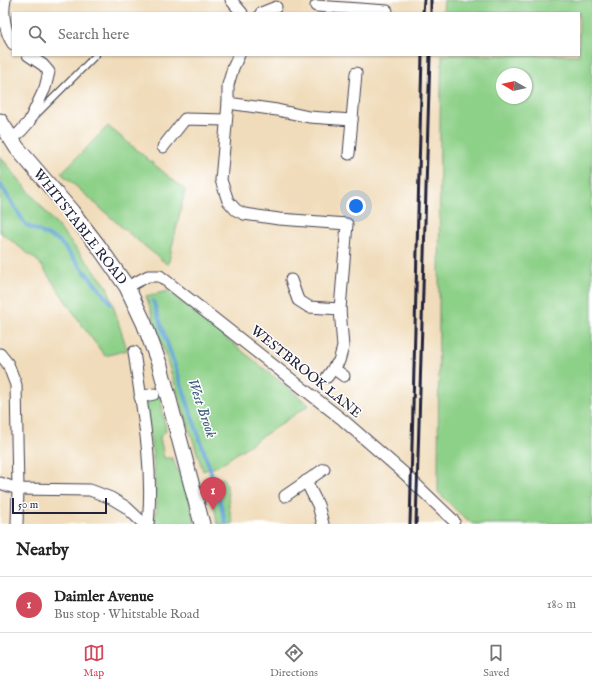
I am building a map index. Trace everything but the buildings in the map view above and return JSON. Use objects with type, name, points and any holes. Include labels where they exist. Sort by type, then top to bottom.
[{"type":"main road","name":"WHITSTABLE ROAD","points":[[0,121],[17,148],[72,212],[99,247],[127,288],[144,323],[160,366],[202,524]]},
{"type":"street","points":[[5,0],[5,27],[12,42]]},
{"type":"street","points":[[232,0],[241,12]]},
{"type":"street","points":[[316,6],[355,5],[387,12]]},
{"type":"street","points":[[263,12],[276,7]]},
{"type":"street","points":[[11,140],[29,122],[45,88],[49,72],[43,65],[30,56]]},
{"type":"street","points":[[238,56],[232,68],[228,85],[228,103],[221,180],[228,201],[236,210],[244,214],[279,219],[347,224],[340,309],[343,347],[339,361],[330,373],[344,376]]},
{"type":"street","points":[[349,154],[356,73]]},
{"type":"street","points":[[228,103],[277,110],[309,118],[352,120]]},
{"type":"street","points":[[163,147],[185,119],[226,120]]},
{"type":"street","name":"WESTBROOK LANE","points":[[127,288],[148,276],[160,276],[343,420],[405,474],[454,523]]},
{"type":"street","points":[[291,280],[298,300],[309,307],[340,309]]},
{"type":"street","points":[[134,352],[147,454],[150,504],[148,524]]},
{"type":"street","points":[[0,354],[8,364],[16,385],[18,489],[17,524]]},
{"type":"street","points":[[140,397],[154,394]]},
{"type":"street","points":[[285,496],[324,469]]},
{"type":"street","points":[[306,481],[318,504],[323,524]]},
{"type":"street","points":[[0,484],[18,489],[90,490],[111,498],[126,507],[144,524]]},
{"type":"lane","points":[[29,122],[95,56]]},
{"type":"green space","points":[[444,0],[592,0],[592,524],[473,524],[458,512],[438,492],[440,117],[442,56],[580,56],[580,12],[443,12]]},
{"type":"green space","points":[[108,126],[185,190],[168,265],[125,230],[61,173]]},
{"type":"green space","points":[[0,155],[107,286],[127,350],[105,356],[39,262],[0,232]]},
{"type":"green space","points":[[168,291],[309,405],[218,466],[203,471],[146,296]]},
{"type":"green space","points":[[160,395],[166,431],[160,437],[164,458],[172,458],[187,491],[195,524],[154,524],[157,506],[153,457],[145,398]]},
{"type":"green space","points":[[223,478],[227,485],[229,507],[233,524],[217,524],[214,508],[206,483]]},
{"type":"waterway","name":"West Brook","points":[[0,184],[26,225],[59,241],[111,303]]},
{"type":"waterway","name":"West Brook","points":[[153,301],[216,487],[226,524]]},
{"type":"railway","points":[[423,12],[424,0]]},
{"type":"railway","points":[[431,0],[431,12]]},
{"type":"railway","points":[[410,524],[422,56]]},
{"type":"railway","points":[[416,524],[430,56]]},
{"type":"place","name":"Daimler Avenue","points":[[213,510]]}]
